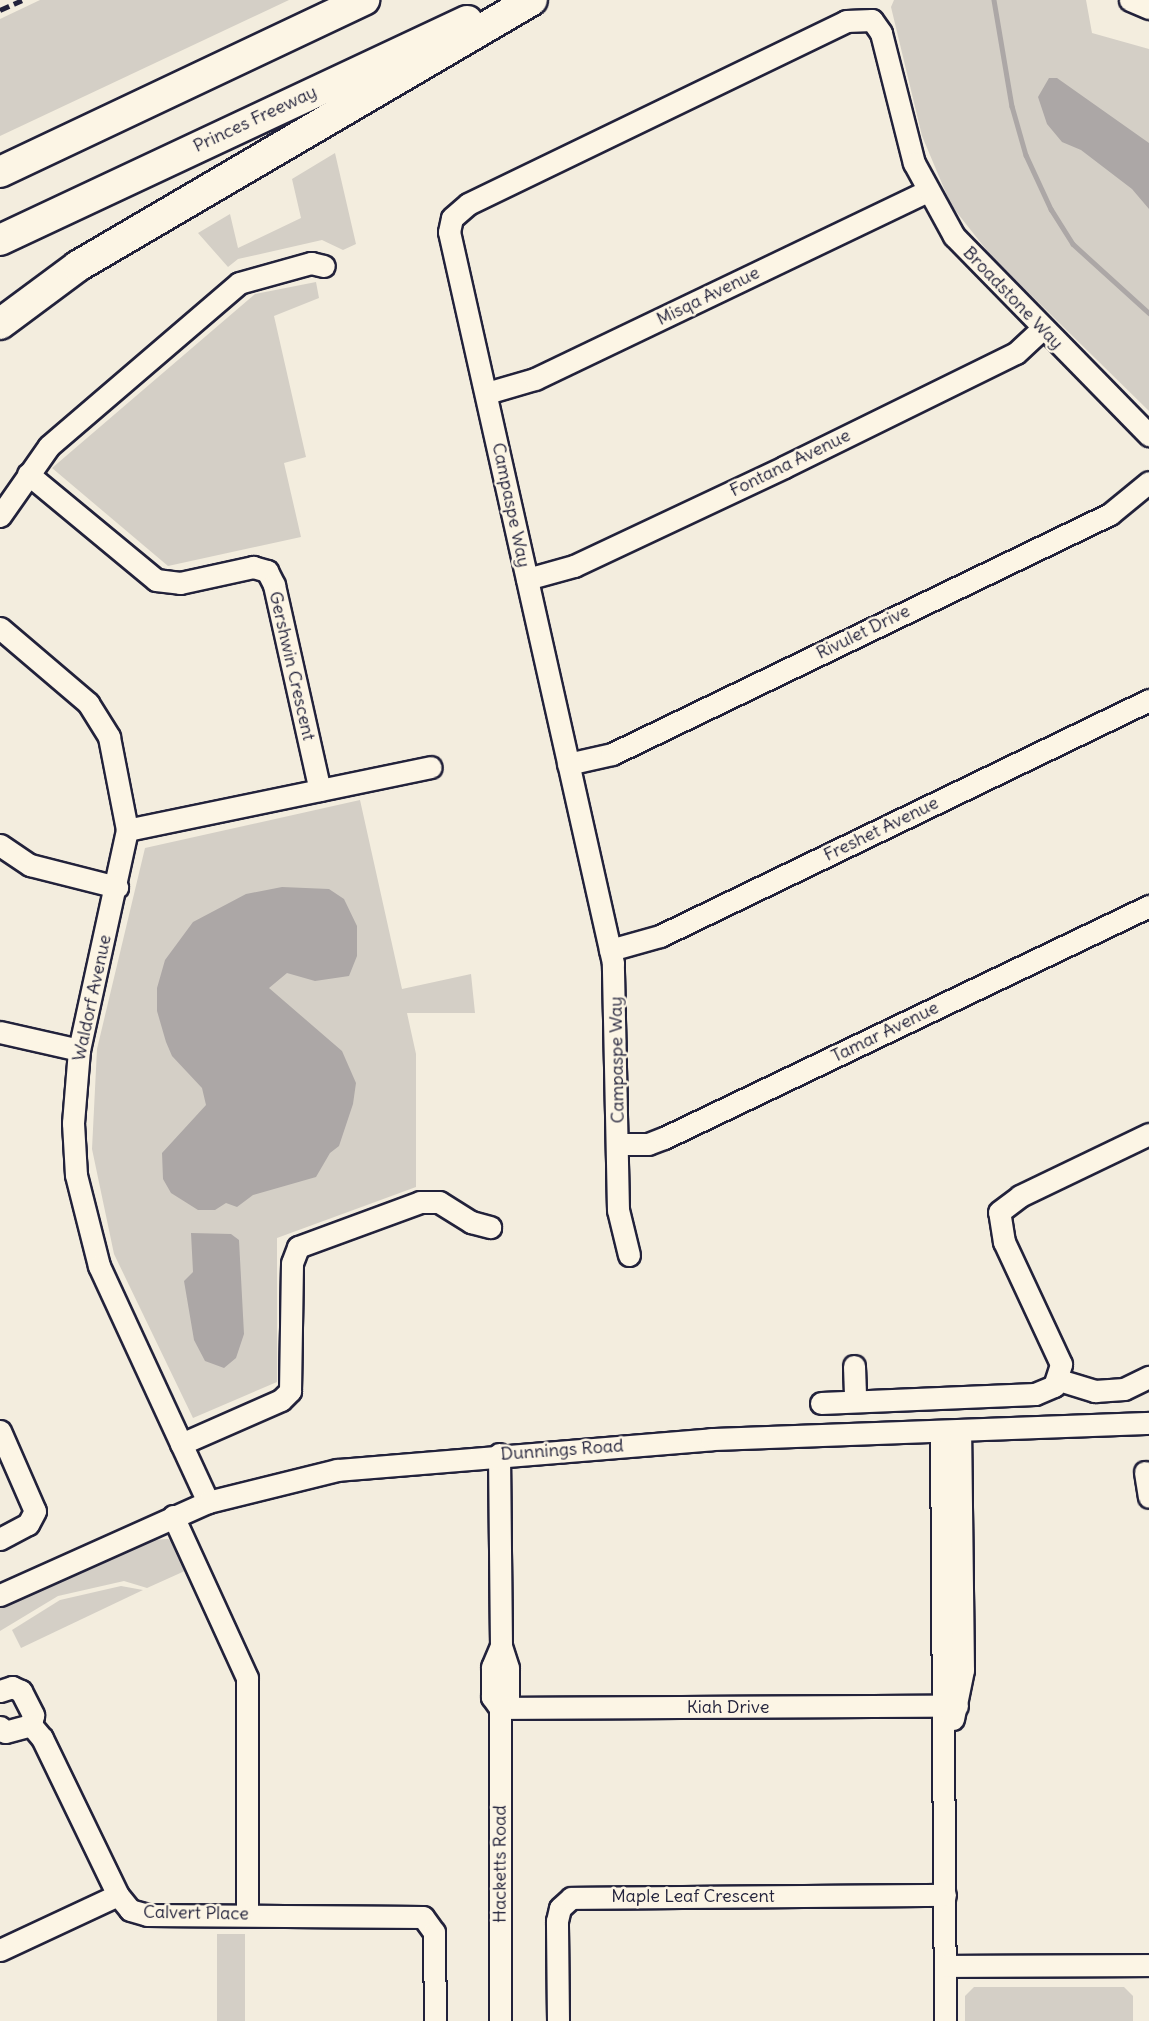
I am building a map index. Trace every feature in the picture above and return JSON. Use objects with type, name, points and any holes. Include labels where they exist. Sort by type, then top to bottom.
[{"type":"highway","points":[[0,172],[364,0]]},
{"type":"highway","name":"Princes Freeway","points":[[0,240],[512,0]]},
{"type":"highway","points":[[0,324],[78,266],[532,0]]},
{"type":"street","points":[[1130,0],[1149,8]]},
{"type":"street","name":"Broadstone Way","points":[[872,20],[881,33],[904,131],[927,191],[976,264],[1149,435]]},
{"type":"street","name":"Campaspe Way","points":[[629,1255],[618,1209],[617,989],[487,393],[449,232],[456,212],[846,21],[872,20]]},
{"type":"street","name":"Misqa Avenue","points":[[487,393],[535,379],[927,191]]},
{"type":"street","points":[[0,516],[50,446],[239,283],[311,263],[324,266]]},
{"type":"street","name":"Fontana Avenue","points":[[527,579],[574,566],[821,449],[1016,353],[1043,328]]},
{"type":"street","name":"Gershwin Crescent","points":[[28,474],[156,580],[180,583],[253,567],[267,571],[274,585],[320,790]]},
{"type":"street","name":"Rivulet Drive","points":[[568,764],[611,754],[1110,514],[1149,482]]},
{"type":"street","name":"Waldorf Avenue","points":[[0,628],[101,718],[109,737],[127,830],[117,887],[79,1050],[74,1145],[86,1226],[108,1288],[214,1500]]},
{"type":"street","name":"Freshet Avenue","points":[[610,950],[671,931],[1149,700]]},
{"type":"street","points":[[127,830],[431,766]]},
{"type":"street","points":[[0,845],[30,865],[117,887]]},
{"type":"street","name":"Tamar Avenue","points":[[618,1144],[648,1144],[664,1138],[1149,906]]},
{"type":"street","points":[[0,1032],[79,1050]]},
{"type":"street","points":[[1059,1380],[1058,1355],[1003,1242],[997,1217],[1008,1202],[1149,1134]]},
{"type":"street","points":[[186,1441],[281,1400],[290,1391],[293,1257],[299,1247],[420,1202],[439,1202],[471,1222],[490,1227]]},
{"type":"street","points":[[854,1366],[855,1401]]},
{"type":"street","points":[[821,1404],[1035,1394],[1059,1380],[1102,1391],[1134,1386],[1149,1377]]},
{"type":"street","name":"Dunnings Road","points":[[0,1595],[214,1500],[337,1470],[499,1454],[710,1439],[1149,1423]]},
{"type":"street","points":[[0,1431],[35,1510],[28,1524],[0,1539]]},
{"type":"street","points":[[945,2021],[944,1747],[949,1706],[950,1432]]},
{"type":"street","name":"Hacketts Road","points":[[499,1454],[501,1646],[492,1667],[492,1697],[500,1708],[500,2021]]},
{"type":"street","points":[[1145,1472],[1149,1497]]},
{"type":"street","points":[[173,1516],[247,1678],[247,1914]]},
{"type":"street","name":"Calvert Place","points":[[0,1691],[12,1687],[21,1691],[33,1715],[31,1725],[42,1738],[118,1895],[139,1914],[416,1915],[430,1921],[434,1932],[435,2021]]},
{"type":"street","name":"Kiah Drive","points":[[500,1708],[949,1706]]},
{"type":"street","points":[[0,1727],[5,1732],[31,1725]]},
{"type":"street","points":[[0,1950],[118,1895]]},
{"type":"street","name":"Maple Leaf Crescent","points":[[558,2021],[557,1921],[560,1908],[571,1898],[945,1895]]},
{"type":"street","points":[[945,1966],[1149,1965]]},
{"type":"shaded area","points":[[40,0],[289,0],[0,136],[0,19]]},
{"type":"shaded area","points":[[894,0],[1086,0],[1092,33],[1149,49],[1149,411],[992,257],[951,205],[922,136],[891,7]]},
{"type":"shaded area","points":[[1049,78],[1057,78],[1149,143],[1149,209],[1132,189],[1081,150],[1062,142],[1047,124],[1038,97]]},
{"type":"shaded area","points":[[335,153],[356,244],[343,250],[322,240],[238,259],[228,267],[198,233],[230,214],[238,248],[301,218],[292,179]]},
{"type":"shaded area","points":[[316,282],[319,298],[274,316],[306,457],[284,463],[301,537],[168,566],[52,468],[255,294]]},
{"type":"shaded area","points":[[360,800],[402,989],[471,974],[475,1013],[407,1013],[416,1054],[416,1187],[277,1238],[277,1382],[193,1418],[114,1254],[92,1149],[97,1049],[145,848]]},
{"type":"shaded area","points":[[282,887],[329,889],[344,899],[357,926],[357,956],[349,976],[315,981],[287,973],[269,988],[342,1051],[356,1083],[353,1104],[339,1146],[330,1153],[316,1177],[253,1195],[237,1207],[226,1203],[215,1210],[198,1210],[171,1193],[163,1179],[162,1153],[206,1105],[202,1088],[172,1056],[166,1042],[157,1011],[157,988],[165,960],[193,922],[246,894]]},
{"type":"shaded area","points":[[191,1233],[231,1234],[239,1240],[244,1334],[236,1358],[224,1368],[205,1361],[194,1340],[184,1281],[193,1272]]},
{"type":"shaded area","points":[[168,1539],[175,1544],[187,1570],[147,1588],[124,1581],[58,1596],[0,1631],[0,1608],[151,1540]]},
{"type":"shaded area","points":[[121,1586],[143,1590],[21,1648],[12,1630],[60,1600]]},
{"type":"shaded area","points":[[217,1934],[245,1934],[245,2021],[217,2021]]},
{"type":"shaded area","points":[[974,1987],[1124,1987],[1133,1996],[1133,2021],[965,2021],[965,1996]]},
{"type":"waterway","points":[[994,0],[1012,106],[1026,155],[1051,209],[1073,244],[1149,313]]},
{"type":"railway","points":[[0,10],[22,0]]}]
